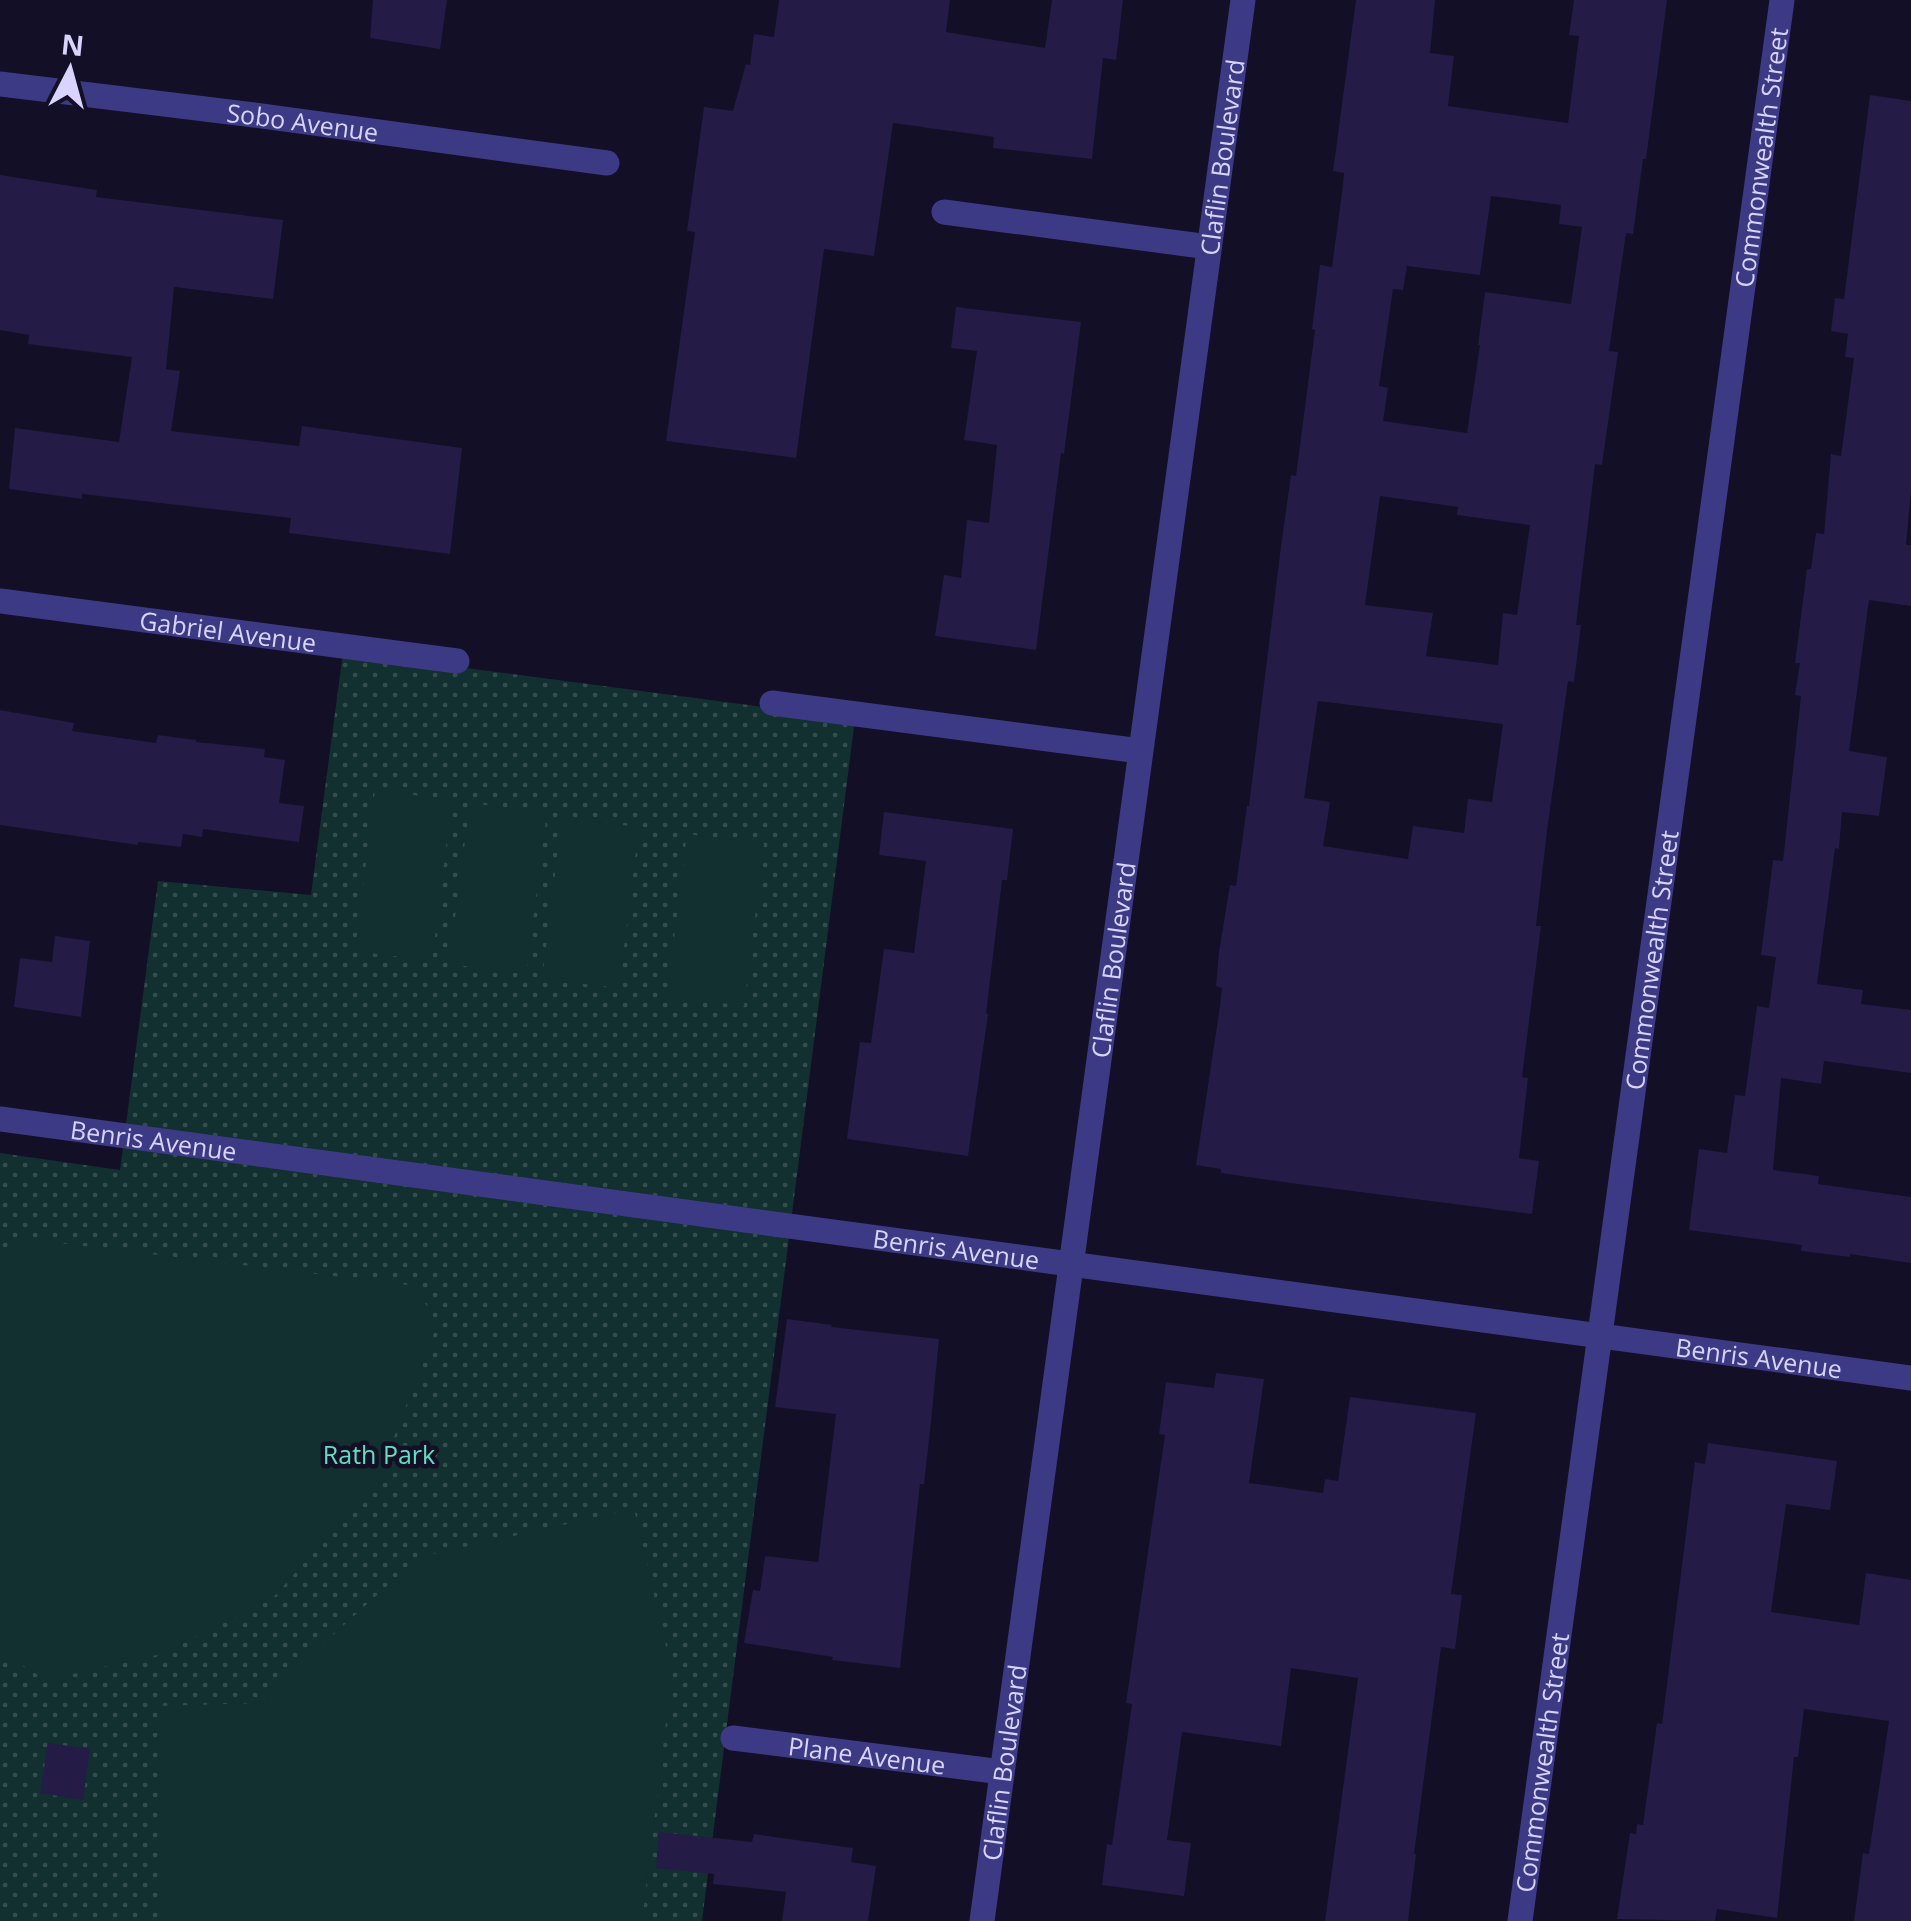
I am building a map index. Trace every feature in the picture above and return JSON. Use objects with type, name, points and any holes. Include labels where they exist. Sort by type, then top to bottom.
[{"type":"street","name":"Claflin Boulevard","points":[[982,1921],[1243,0]]},
{"type":"street","name":"Commonwealth Street","points":[[1520,1921],[1782,0]]},
{"type":"street","name":"Sobo Avenue","points":[[0,84],[607,164]]},
{"type":"street","points":[[944,212],[1209,247]]},
{"type":"street","name":"Gabriel Avenue","points":[[0,601],[457,661]]},
{"type":"street","points":[[772,703],[1140,751]]},
{"type":"street","name":"Benris Avenue","points":[[0,1120],[1911,1378]]},
{"type":"street","name":"Plane Avenue","points":[[733,1738],[1002,1772]]},
{"type":"green space","name":"Rath Park","points":[[343,652],[855,719],[702,1921],[0,1921],[0,1153],[120,1170],[158,881],[311,895]]},
{"type":"green space","points":[[375,790],[452,800],[432,961],[355,951]]},
{"type":"green space","points":[[470,803],[547,813],[526,974],[449,964]]},
{"type":"green space","points":[[562,818],[639,827],[619,988],[542,979]]},
{"type":"green space","points":[[687,834],[764,844],[744,1006],[667,996]]},
{"type":"green space","points":[[25,1239],[416,1286],[437,1325],[378,1479],[272,1599],[161,1654],[46,1680],[0,1651],[0,1252]]},
{"type":"green space","points":[[634,1509],[672,1672],[642,1921],[163,1921],[157,1706],[266,1703],[270,1692],[419,1557]]},
{"type":"building","points":[[373,0],[447,0],[440,49],[370,38]]},
{"type":"building","points":[[779,0],[950,0],[946,32],[1045,48],[1052,0],[1123,0],[1116,60],[1103,58],[1092,159],[993,148],[994,137],[893,123],[874,256],[824,249],[796,458],[666,441],[695,232],[687,231],[704,107],[733,111],[746,64],[750,65],[754,34],[774,37]]},
{"type":"building","points":[[1356,0],[1435,0],[1430,53],[1454,56],[1448,106],[1568,123],[1579,36],[1569,35],[1574,0],[1667,0],[1646,159],[1633,234],[1626,233],[1609,351],[1618,352],[1602,465],[1595,464],[1576,625],[1581,625],[1574,682],[1568,681],[1536,926],[1541,926],[1522,1077],[1528,1078],[1519,1158],[1539,1161],[1532,1214],[1221,1173],[1221,1169],[1196,1165],[1222,988],[1216,986],[1219,952],[1230,885],[1236,886],[1249,806],[1291,475],[1296,476],[1320,265],[1332,267],[1344,173],[1333,171]],"holes":[[[1491,196],[1561,205],[1559,224],[1582,227],[1571,304],[1485,292],[1467,433],[1383,421],[1388,388],[1379,386],[1393,289],[1403,290],[1407,266],[1480,275]],[[1380,496],[1458,507],[1457,515],[1530,525],[1517,615],[1503,613],[1498,665],[1426,656],[1433,613],[1365,605]],[[1318,701],[1503,724],[1492,802],[1468,799],[1464,833],[1413,826],[1408,859],[1323,846],[1330,802],[1304,798]]]},
{"type":"building","points":[[1870,95],[1911,101],[1911,490],[1906,545],[1911,545],[1911,606],[1869,600],[1849,751],[1887,757],[1879,816],[1842,812],[1817,984],[1863,990],[1861,1004],[1911,1010],[1911,1073],[1824,1061],[1821,1084],[1781,1078],[1773,1170],[1819,1176],[1818,1184],[1911,1197],[1911,1263],[1801,1251],[1802,1245],[1689,1230],[1699,1149],[1727,1153],[1735,1095],[1745,1096],[1757,1006],[1769,1008],[1776,957],[1761,955],[1773,860],[1783,861],[1801,696],[1795,695],[1800,663],[1795,663],[1807,569],[1811,569],[1816,533],[1824,534],[1831,454],[1841,456],[1854,358],[1845,357],[1848,334],[1831,331],[1835,298],[1844,299]]},
{"type":"building","points":[[0,175],[97,190],[96,197],[283,220],[273,299],[174,287],[166,369],[180,371],[171,431],[299,446],[302,426],[462,448],[450,554],[289,533],[291,518],[9,489],[15,428],[119,442],[132,357],[28,344],[29,335],[0,330]]},
{"type":"building","points":[[956,307],[1081,322],[1036,650],[935,636],[944,575],[961,578],[967,520],[989,523],[997,445],[964,440],[977,351],[951,348]]},
{"type":"building","points":[[0,710],[74,723],[72,731],[156,743],[158,735],[265,749],[264,757],[285,760],[279,803],[304,806],[299,842],[203,829],[202,837],[183,834],[181,847],[138,845],[0,825]]},
{"type":"building","points":[[884,812],[1013,829],[1007,880],[1002,880],[968,1156],[847,1139],[860,1042],[871,1043],[884,949],[914,953],[926,861],[879,855]]},
{"type":"building","points":[[55,936],[90,941],[81,1017],[14,1007],[20,958],[52,962]]},
{"type":"building","points":[[787,1319],[939,1339],[900,1668],[744,1643],[753,1590],[760,1591],[765,1556],[818,1562],[836,1414],[775,1407]]},
{"type":"building","points":[[1216,1373],[1264,1379],[1249,1483],[1323,1493],[1325,1479],[1338,1481],[1350,1397],[1476,1413],[1451,1594],[1462,1595],[1455,1649],[1441,1647],[1408,1921],[1325,1921],[1358,1678],[1291,1668],[1281,1746],[1182,1732],[1167,1840],[1191,1843],[1184,1896],[1102,1885],[1107,1844],[1112,1845],[1132,1704],[1126,1703],[1165,1435],[1159,1434],[1166,1382],[1214,1388]]},
{"type":"building","points":[[1708,1443],[1837,1461],[1830,1510],[1786,1504],[1771,1612],[1859,1625],[1866,1573],[1911,1580],[1911,1921],[1854,1921],[1863,1853],[1869,1854],[1889,1721],[1804,1709],[1798,1757],[1794,1757],[1777,1918],[1717,1909],[1715,1921],[1617,1919],[1630,1833],[1636,1834],[1637,1824],[1643,1825],[1657,1723],[1662,1724],[1695,1462],[1705,1464]]},
{"type":"building","points":[[48,1743],[90,1749],[83,1800],[40,1793]]},
{"type":"building","points":[[659,1832],[752,1842],[754,1834],[853,1848],[851,1862],[876,1866],[868,1921],[782,1921],[786,1892],[713,1884],[714,1874],[656,1868]]}]
